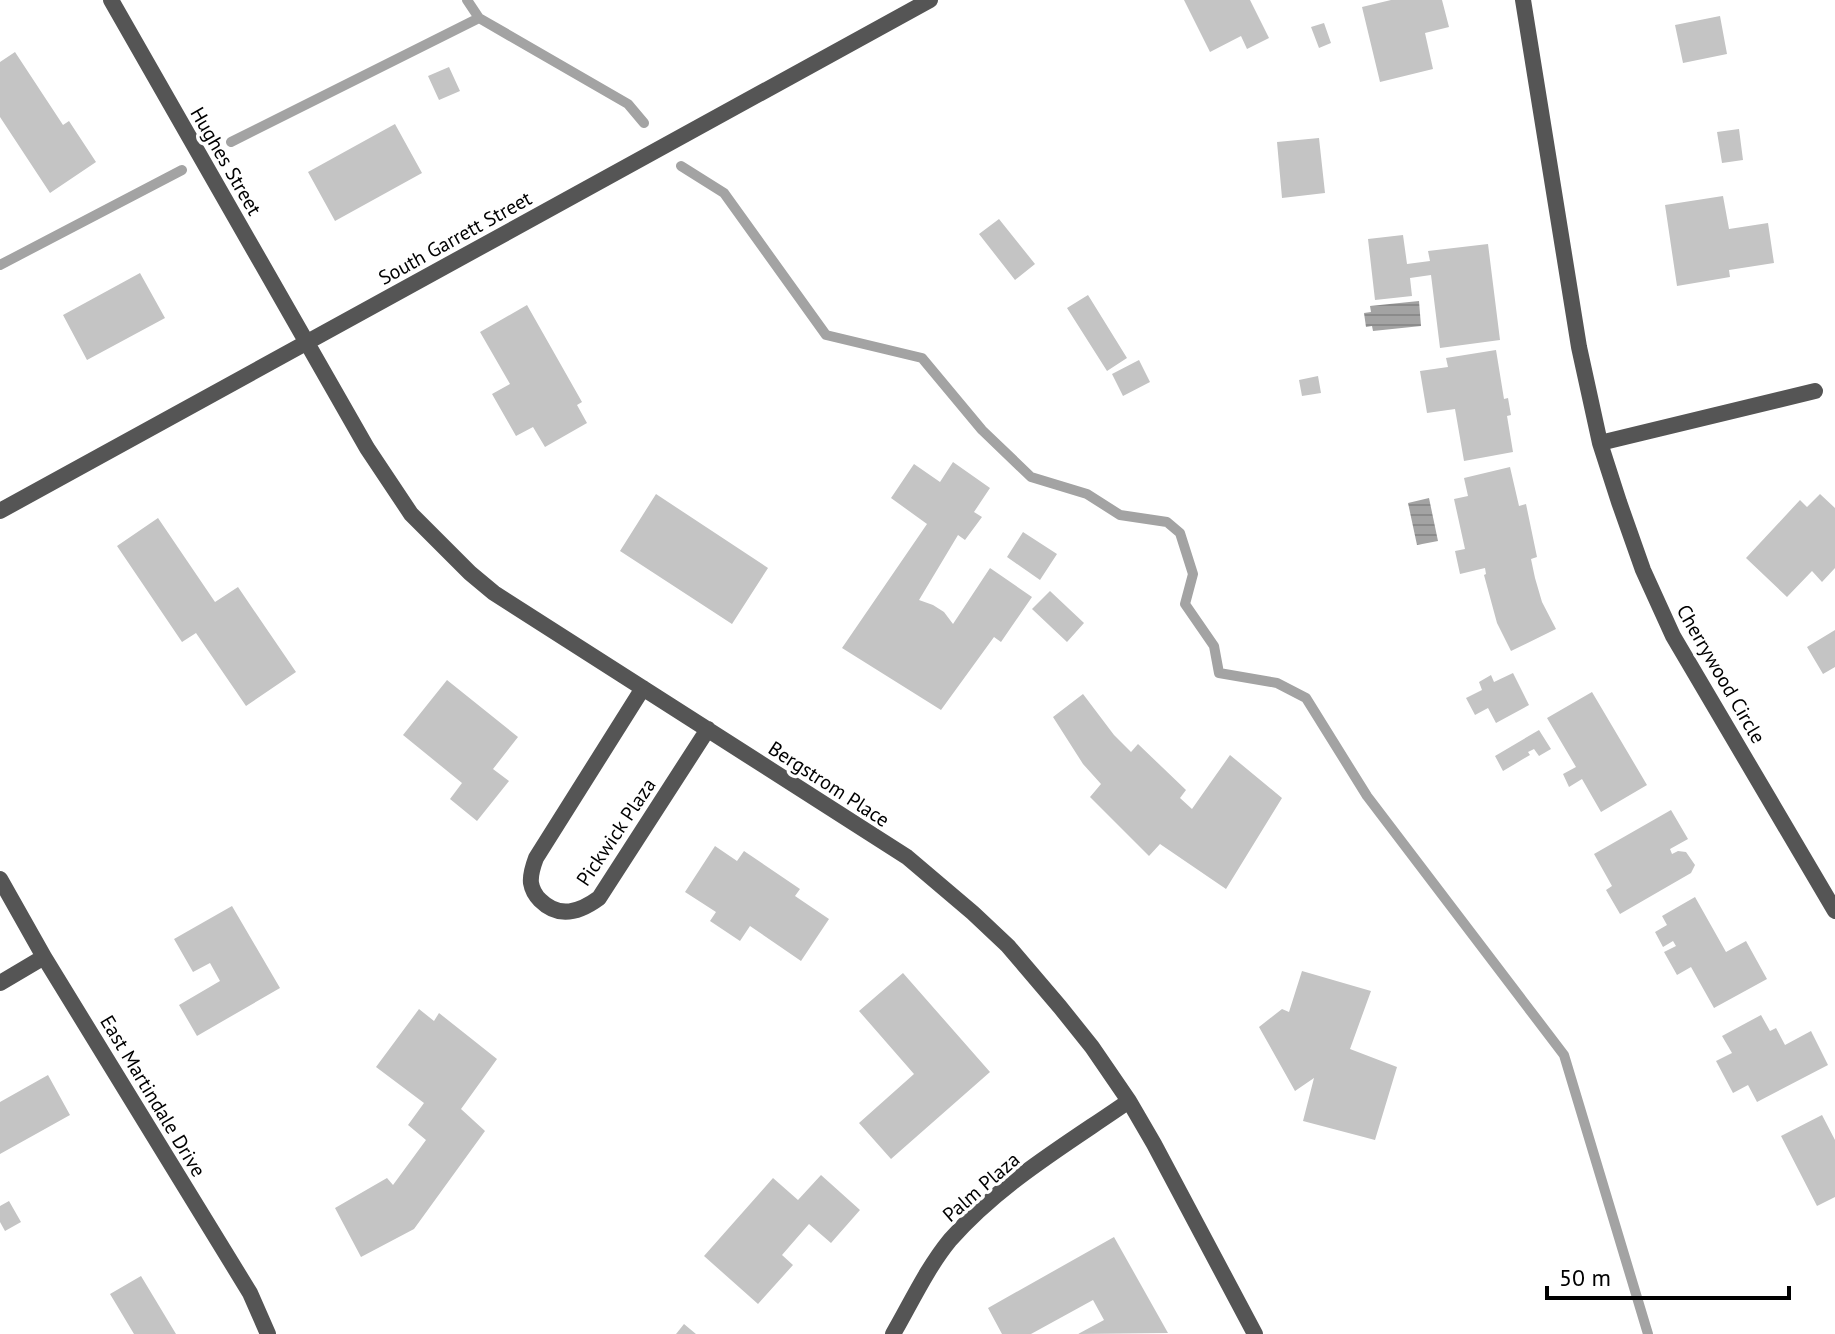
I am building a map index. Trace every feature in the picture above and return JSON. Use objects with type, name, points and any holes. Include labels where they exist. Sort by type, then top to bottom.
[{"type":"street","name":"Hughes Street","points":[[111,0],[306,342]]},
{"type":"street","name":"South Garrett Street","points":[[0,511],[930,0]]},
{"type":"street","name":"Cherrywood Circle","points":[[1523,0],[1579,347],[1600,443],[1643,570],[1673,636],[1835,911]]},
{"type":"street","name":"Bergstrom Place","points":[[306,342],[367,448],[411,514],[470,573],[494,593],[907,857],[1008,946],[1092,1047],[1129,1101],[1255,1334]]},
{"type":"street","points":[[1600,443],[1815,391]]},
{"type":"street","name":"Pickwick Plaza","points":[[643,688],[536,858],[531,884],[537,897],[547,906],[561,913],[587,907],[599,898],[708,729]]},
{"type":"street","name":"East Martindale Drive","points":[[0,879],[44,957],[250,1293],[268,1334]]},
{"type":"street","points":[[0,983],[44,957]]},
{"type":"street","name":"Palm Plaza","points":[[893,1334],[948,1243],[976,1213],[1032,1168],[1129,1101]]},
{"type":"shaded area","points":[[1419,301],[1421,326],[1373,331],[1372,326],[1366,327],[1364,313],[1371,312],[1370,306]]},
{"type":"shaded area","points":[[1429,498],[1438,541],[1417,545],[1408,503]]},
{"type":"building","points":[[1184,0],[1250,0],[1269,38],[1247,49],[1241,36],[1210,52]]},
{"type":"building","points":[[1391,0],[1442,0],[1449,27],[1425,33],[1433,69],[1380,82],[1362,7]]},
{"type":"building","points":[[1720,16],[1727,54],[1683,63],[1675,25]]},
{"type":"building","points":[[1324,23],[1331,43],[1319,48],[1311,27]]},
{"type":"building","points":[[15,52],[63,125],[69,121],[96,162],[50,193],[0,117],[0,62]]},
{"type":"building","points":[[449,67],[460,91],[439,100],[428,76]]},
{"type":"building","points":[[395,124],[422,173],[335,221],[308,172]]},
{"type":"building","points":[[1739,129],[1743,160],[1722,163],[1717,132]]},
{"type":"building","points":[[1319,138],[1325,193],[1282,198],[1277,142]]},
{"type":"building","points":[[1723,196],[1729,229],[1768,223],[1774,263],[1729,270],[1730,277],[1677,286],[1665,205]]},
{"type":"building","points":[[999,219],[1035,264],[1015,280],[979,234]]},
{"type":"building","points":[[1403,235],[1407,264],[1430,261],[1428,251],[1488,244],[1500,340],[1440,348],[1431,275],[1410,278],[1412,296],[1375,300],[1368,239]]},
{"type":"building","points":[[140,273],[165,318],[87,360],[63,315]]},
{"type":"building","points":[[1088,295],[1127,358],[1107,371],[1067,308]]},
{"type":"building","points":[[527,305],[582,402],[577,405],[587,423],[545,447],[533,427],[516,436],[492,394],[510,384],[480,332]]},
{"type":"building","points":[[1496,350],[1504,399],[1508,398],[1511,415],[1507,416],[1513,452],[1464,461],[1455,409],[1427,413],[1420,371],[1448,367],[1446,358]]},
{"type":"building","points":[[1139,360],[1150,382],[1123,396],[1112,374]]},
{"type":"building","points":[[1318,376],[1321,393],[1302,396],[1299,380]]},
{"type":"building","points":[[953,462],[990,488],[974,512],[982,517],[965,540],[958,535],[919,600],[944,612],[953,624],[990,568],[1032,597],[1001,642],[994,637],[941,710],[842,648],[927,524],[891,498],[914,464],[940,482]]},
{"type":"building","points":[[1510,467],[1519,506],[1526,504],[1537,557],[1531,559],[1535,578],[1542,602],[1556,629],[1511,651],[1497,623],[1484,575],[1485,568],[1460,574],[1455,551],[1465,549],[1454,499],[1468,496],[1464,478]]},
{"type":"building","points":[[656,494],[768,568],[732,624],[620,551]]},
{"type":"building","points":[[1820,494],[1835,508],[1835,568],[1822,582],[1812,571],[1787,597],[1746,558],[1800,500],[1807,507]]},
{"type":"building","points":[[158,518],[215,602],[238,587],[296,672],[246,706],[196,633],[182,642],[117,546]]},
{"type":"building","points":[[1023,532],[1057,554],[1040,580],[1007,557]]},
{"type":"building","points":[[1050,591],[1084,623],[1067,642],[1032,609]]},
{"type":"building","points":[[1835,630],[1835,667],[1823,674],[1807,647]]},
{"type":"building","points":[[1513,673],[1529,705],[1496,723],[1488,708],[1475,715],[1466,698],[1482,690],[1479,682],[1491,675],[1494,682]]},
{"type":"building","points":[[447,680],[518,737],[493,769],[509,781],[477,821],[450,799],[462,783],[403,735]]},
{"type":"building","points":[[1592,692],[1647,785],[1601,812],[1582,779],[1569,787],[1563,774],[1576,767],[1547,718]]},
{"type":"building","points":[[1083,694],[1131,752],[1138,744],[1186,790],[1180,798],[1192,809],[1230,755],[1282,798],[1226,889],[1160,844],[1149,856],[1090,797],[1101,784],[1083,764],[1053,717]]},
{"type":"building","points":[[1539,730],[1551,749],[1539,756],[1534,749],[1528,752],[1530,755],[1503,771],[1495,756]]},
{"type":"building","points":[[1671,810],[1688,839],[1670,849],[1672,854],[1686,852],[1695,865],[1691,873],[1620,914],[1606,890],[1612,886],[1594,854]]},
{"type":"building","points":[[715,846],[737,861],[744,851],[800,889],[795,896],[829,919],[801,961],[750,926],[740,941],[710,921],[716,912],[685,892]]},
{"type":"building","points":[[1695,897],[1726,952],[1746,941],[1767,979],[1714,1008],[1691,967],[1677,975],[1664,952],[1676,946],[1673,941],[1663,947],[1655,932],[1667,925],[1662,916]]},
{"type":"building","points":[[232,906],[280,988],[197,1036],[179,1005],[220,981],[210,963],[193,972],[174,939]]},
{"type":"building","points":[[1302,971],[1371,991],[1350,1049],[1397,1067],[1375,1140],[1303,1121],[1314,1078],[1295,1091],[1259,1027],[1282,1009],[1289,1012]]},
{"type":"building","points":[[903,973],[990,1072],[891,1159],[859,1123],[914,1074],[859,1011]]},
{"type":"building","points":[[419,1009],[434,1021],[439,1013],[497,1059],[461,1109],[485,1131],[414,1229],[361,1257],[335,1208],[387,1178],[393,1185],[426,1140],[408,1125],[424,1103],[376,1067]]},
{"type":"building","points":[[1761,1015],[1770,1031],[1776,1028],[1785,1045],[1811,1031],[1828,1065],[1757,1102],[1748,1085],[1733,1093],[1716,1061],[1732,1053],[1722,1036]]},
{"type":"building","points":[[48,1075],[70,1115],[0,1154],[0,1102]]},
{"type":"building","points":[[1822,1115],[1835,1140],[1835,1197],[1817,1206],[1781,1136]]},
{"type":"building","points":[[821,1175],[860,1210],[831,1243],[809,1224],[782,1255],[793,1265],[758,1304],[704,1256],[773,1178],[798,1200]]},
{"type":"building","points":[[9,1201],[21,1222],[5,1231],[0,1222],[0,1206]]},
{"type":"building","points":[[1114,1237],[1168,1333],[1078,1334],[1104,1320],[1093,1300],[1031,1334],[1002,1334],[988,1308]]},
{"type":"building","points":[[141,1276],[176,1334],[134,1334],[110,1294]]},
{"type":"building","points":[[684,1324],[696,1334],[676,1334]]},
{"type":"waterway","points":[[467,0],[479,18]]},
{"type":"waterway","points":[[231,142],[479,18],[628,104],[644,123]]},
{"type":"waterway","points":[[681,166],[724,193],[826,335],[922,358],[982,430],[1031,477],[1087,494],[1120,515],[1167,522],[1180,533],[1193,574],[1185,604],[1214,646],[1219,673],[1277,683],[1306,698],[1367,796],[1564,1055],[1648,1334]]},
{"type":"waterway","points":[[0,265],[182,170]]}]
